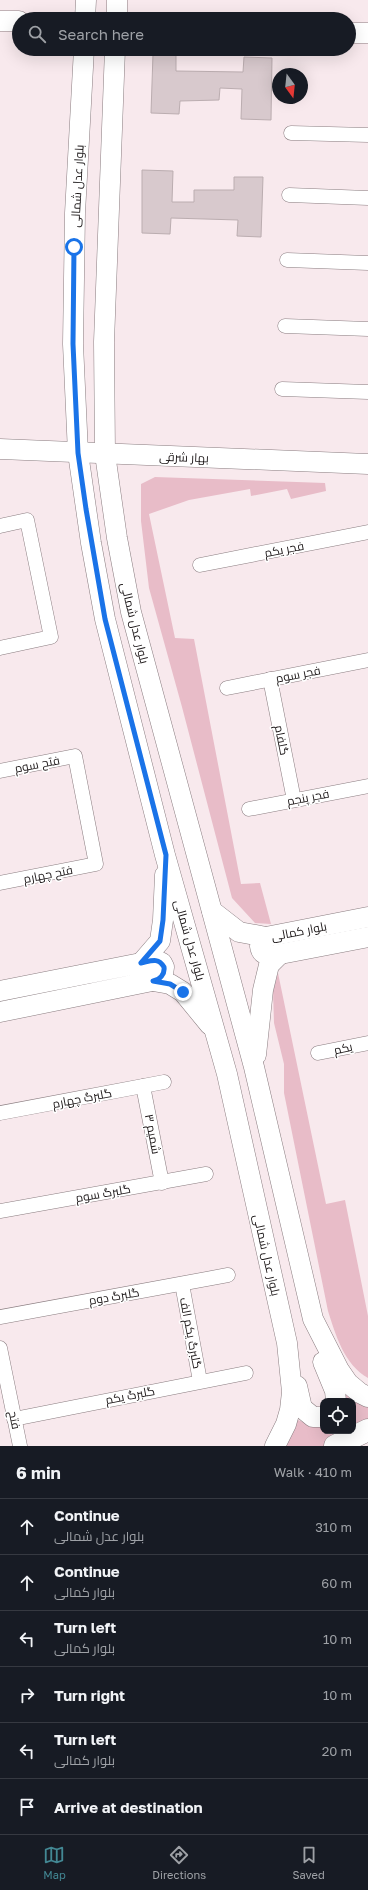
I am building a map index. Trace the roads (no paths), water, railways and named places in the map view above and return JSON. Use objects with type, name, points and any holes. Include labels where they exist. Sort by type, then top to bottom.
[{"type":"highway","points":[[335,1446],[368,1430]]},
{"type":"main road","points":[[85,12],[86,0]]},
{"type":"main road","points":[[116,12],[117,0]]},
{"type":"main road","points":[[0,20],[12,21]]},
{"type":"main road","points":[[356,33],[368,33]]},
{"type":"main road","name":"بلوار عدل شمالی","points":[[84,56],[75,213],[73,344],[78,453],[91,543],[105,619],[166,855],[227,1074],[287,1343],[292,1392],[290,1410],[286,1424],[275,1446]]},
{"type":"main road","name":"بلوار عدل شمالی","points":[[115,56],[104,342],[105,454],[117,538],[131,612],[254,1067],[313,1319],[336,1364],[348,1383],[360,1393],[368,1397]]},
{"type":"main road","name":"بهار شرقی","points":[[0,449],[368,464]]},
{"type":"main road","points":[[149,961],[160,941],[163,920],[166,855]]},
{"type":"main road","name":"بلوار کمالی","points":[[212,911],[239,932],[266,937],[368,917]]},
{"type":"main road","points":[[266,937],[260,946],[261,950],[264,954],[274,956]]},
{"type":"main road","name":"بلوار کمالی","points":[[254,1067],[262,990],[269,965],[274,956],[368,937]]},
{"type":"main road","points":[[0,991],[149,961],[162,963],[165,971],[155,981]]},
{"type":"main road","points":[[0,1012],[155,981],[170,984],[183,992],[216,1033]]},
{"type":"main road","points":[[313,1319],[323,1362],[335,1390],[336,1398]]},
{"type":"main road","points":[[287,1343],[302,1408],[313,1417],[320,1417]]},
{"type":"street","points":[[292,132],[368,135]]},
{"type":"street","points":[[289,195],[368,198]]},
{"type":"street","points":[[287,260],[368,263]]},
{"type":"street","points":[[286,326],[368,329]]},
{"type":"street","points":[[282,389],[368,392]]},
{"type":"street","points":[[0,526],[27,520],[51,637],[0,648]]},
{"type":"street","name":"فجر یکم","points":[[200,566],[368,532]]},
{"type":"street","name":"فجر سوم","points":[[227,688],[368,660]]},
{"type":"street","name":"گلفام","points":[[270,679],[294,800]]},
{"type":"street","name":"فتح سوم","points":[[0,771],[74,756],[96,864]]},
{"type":"street","name":"فجر پنجم","points":[[249,809],[368,786]]},
{"type":"street","name":"فتح چهارم","points":[[0,883],[96,864]]},
{"type":"street","name":"یکم","points":[[318,1053],[368,1045]]},
{"type":"street","name":"گلبرگ چهارم","points":[[0,1113],[164,1082]]},
{"type":"street","name":"شمیم ۳","points":[[143,1086],[162,1183]]},
{"type":"street","name":"گلبرگ سوم","points":[[0,1211],[206,1174]]},
{"type":"street","name":"گلبرگ دوم","points":[[0,1317],[228,1275]]},
{"type":"street","name":"گلبرگ یکم الف","points":[[182,1284],[200,1381]]},
{"type":"street","name":"فتح","points":[[0,1348],[3,1377],[20,1446]]},
{"type":"street","name":"گلبرگ یکم","points":[[14,1418],[246,1373]]}]
